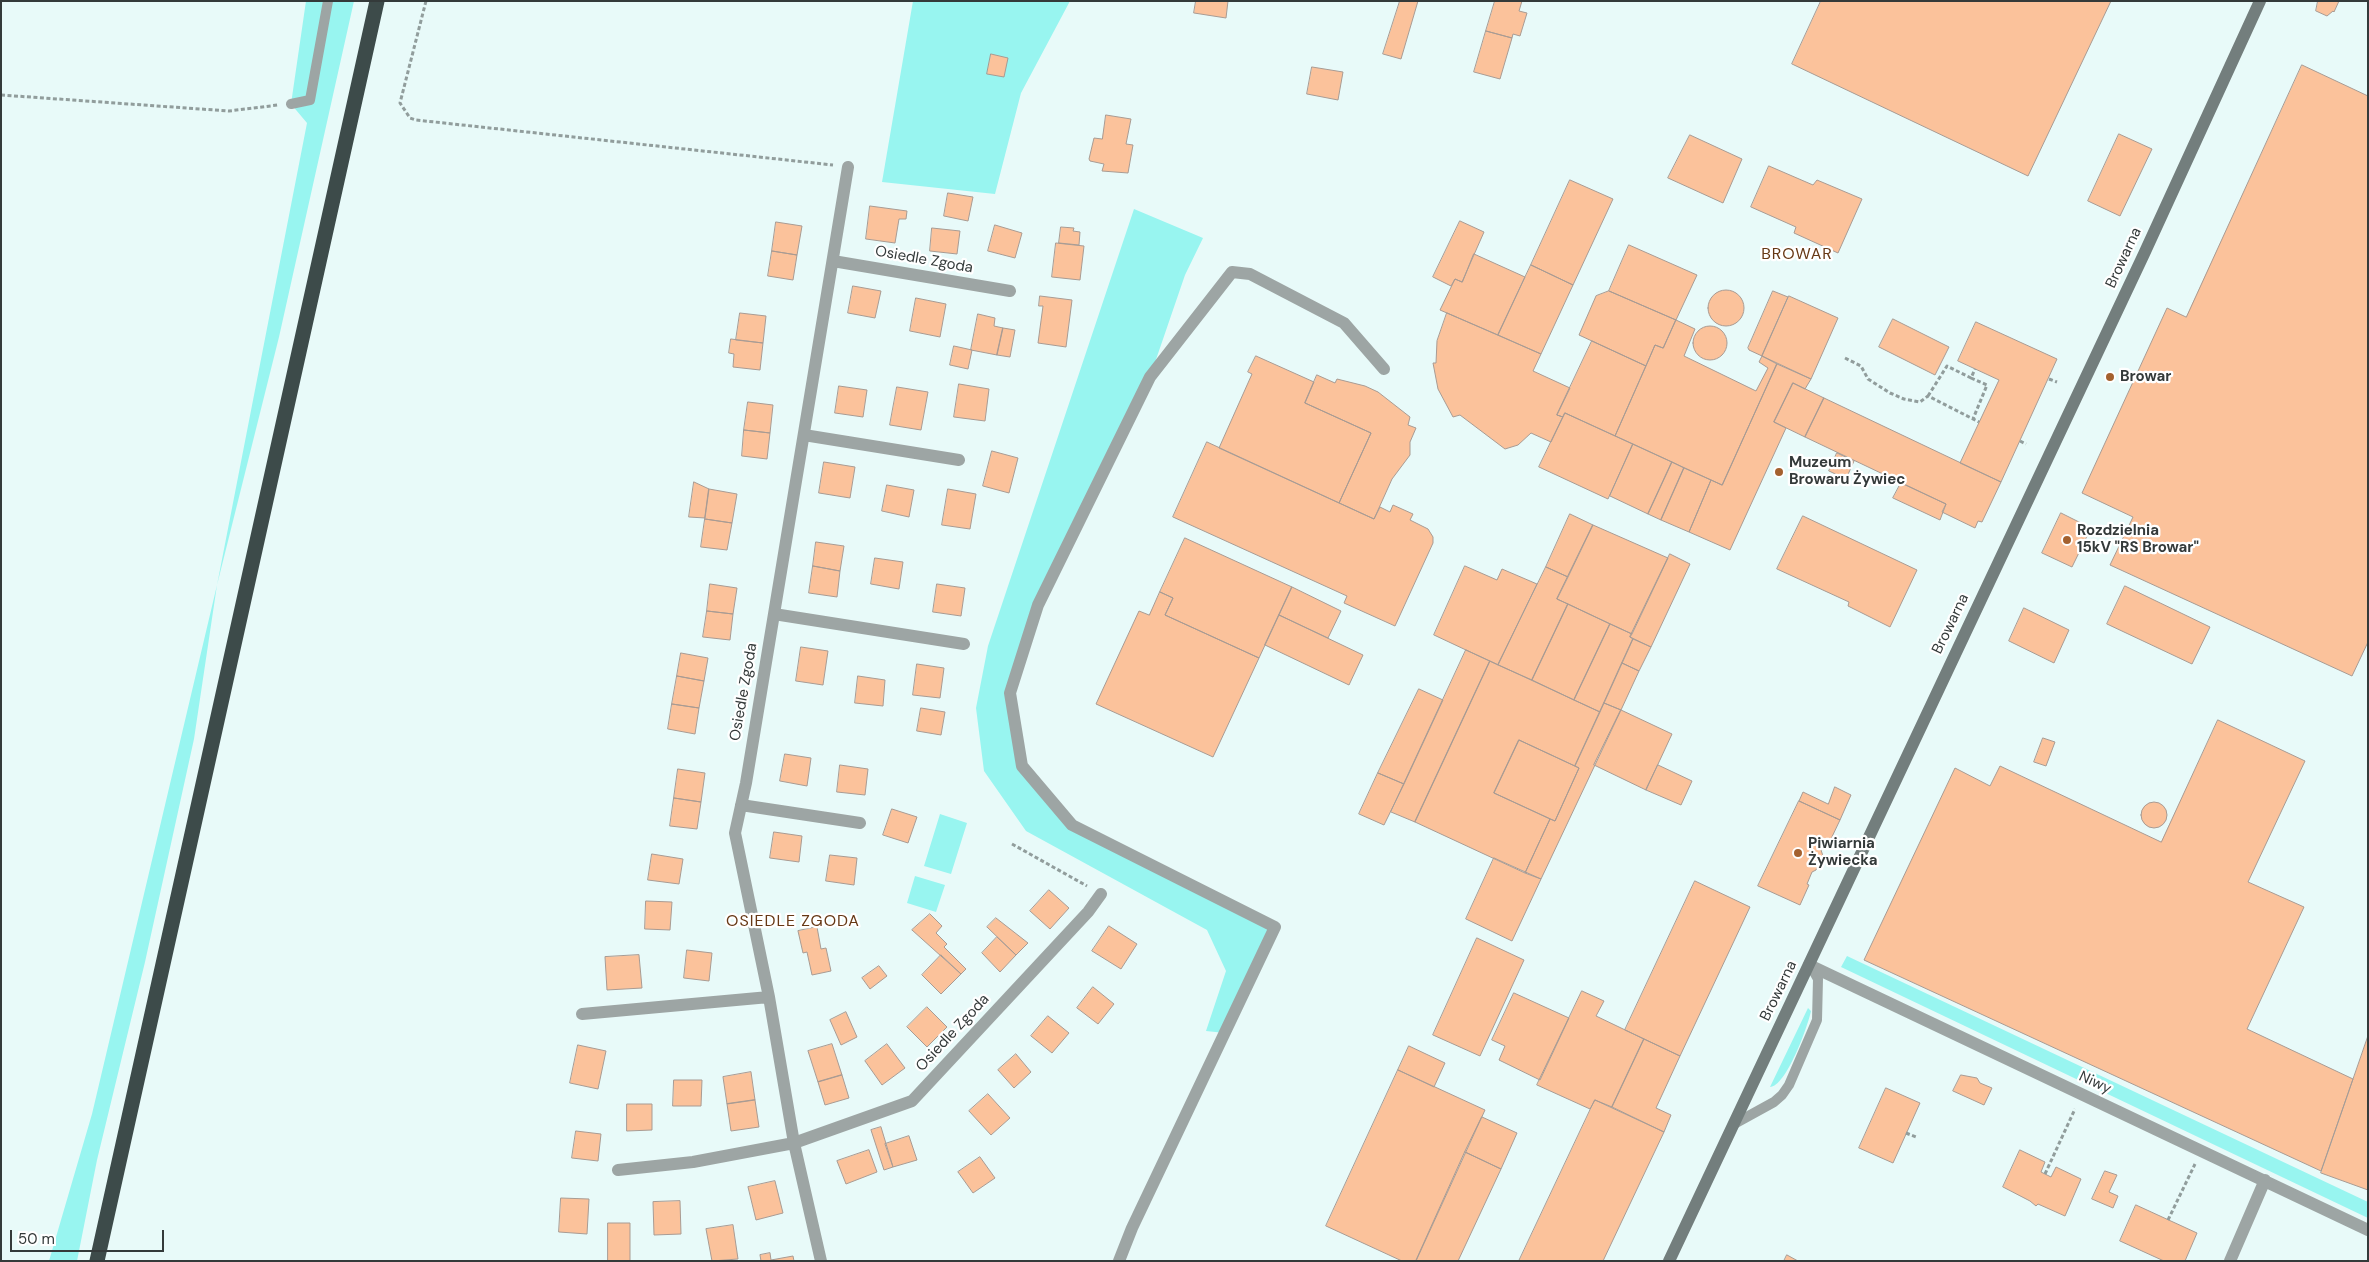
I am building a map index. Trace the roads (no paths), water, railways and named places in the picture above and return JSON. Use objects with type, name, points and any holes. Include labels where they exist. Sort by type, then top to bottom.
[{"type":"highway","points":[[96,1261],[377,1]]},
{"type":"street","name":"Browarna","points":[[1670,1261],[1944,675],[2140,263],[2260,1]]},
{"type":"street","name":"Osiedle Zgoda","points":[[821,1261],[794,1143],[769,997],[735,833],[774,614],[848,167]]},
{"type":"street","name":"Osiedle Zgoda","points":[[833,260],[1010,291]]},
{"type":"street","points":[[1120,1261],[1132,1228],[1275,927],[1072,825],[1022,766],[1010,693],[1038,605],[1150,376],[1232,272],[1250,274],[1344,323],[1384,369]]},
{"type":"street","points":[[804,435],[959,460]]},
{"type":"street","points":[[774,614],[964,644]]},
{"type":"street","points":[[741,805],[860,823]]},
{"type":"street","name":"Osiedle Zgoda","points":[[618,1170],[692,1162],[794,1143],[912,1101],[1088,912],[1101,894]]},
{"type":"street","name":"Niwy","points":[[1810,965],[2368,1230]]},
{"type":"street","points":[[582,1014],[769,997]]},
{"type":"street","points":[[2230,1261],[2265,1180]]},
{"type":"lane","points":[[291,104],[310,100],[328,1]]},
{"type":"lane","points":[[1734,1124],[1774,1102],[1782,1095],[1788,1084],[1817,1020],[1818,979],[1810,965]]},
{"type":"place","name":"Browar","points":[[2110,377]]},
{"type":"place","name":"Muzeum Browaru Żywiec","points":[[1779,472]]},
{"type":"place","name":"Rozdzielnia 15kV \"RS Browar\"","points":[[2067,540]]},
{"type":"place","name":"Piwiarnia Żywiecka","points":[[1798,853]]},
{"type":"district","name":"BROWAR","points":[[1797,255]]},
{"type":"district","name":"OSIEDLE ZGODA","points":[[793,922]]}]
